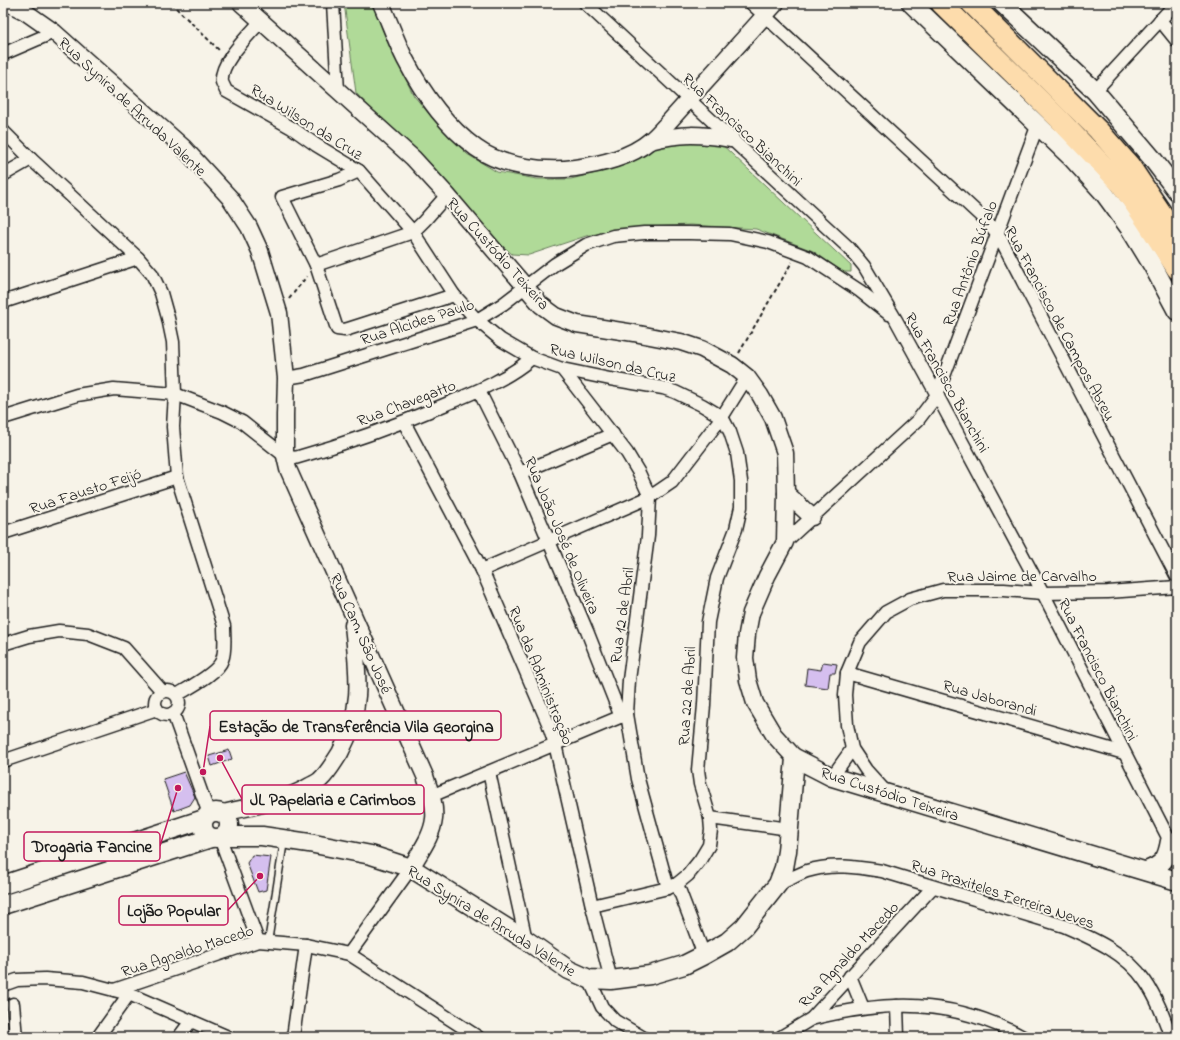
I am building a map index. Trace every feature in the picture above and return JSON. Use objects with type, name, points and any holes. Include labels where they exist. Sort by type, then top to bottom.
[{"type":"main road","points":[[911,3],[1038,124],[1104,193],[1131,230],[1153,266],[1177,311]]},
{"type":"main road","points":[[941,3],[1057,117],[1121,184],[1177,269]]},
{"type":"main road","points":[[971,3],[1098,130],[1130,166],[1177,236]]},
{"type":"main road","points":[[1002,3],[1095,91],[1151,157],[1177,191]]},
{"type":"main road","name":"Rua Custódio Teixeira","points":[[795,758],[832,777],[1177,881]]},
{"type":"main road","name":"Rua Synira de Arruda Valente","points":[[217,825],[262,836],[371,855],[411,868],[526,940],[569,970],[589,979],[611,980],[650,975],[684,965],[727,942],[744,927],[778,884],[784,868],[795,758]]},
{"type":"main road","points":[[3,885],[217,825]]},
{"type":"main road","points":[[3,905],[217,825]]},
{"type":"main road","points":[[1146,871],[1161,864],[1173,848]]},
{"type":"street","name":"Rua Synira de Arruda Valente","points":[[8,3],[24,11],[54,32],[183,147],[230,198],[249,227],[260,252],[279,313],[286,378],[285,456]]},
{"type":"street","name":"Rua Custódio Teixeira","points":[[240,3],[413,158],[447,195],[541,306],[556,316],[578,324],[681,342],[702,349],[732,365],[747,378],[760,394],[773,418],[785,453],[785,542],[767,576],[751,613],[745,658],[748,680],[756,703],[774,735],[795,758]]},
{"type":"street","points":[[333,3],[338,91]]},
{"type":"street","points":[[382,3],[405,59],[424,92],[438,111],[477,149],[500,160],[530,168],[560,170],[601,164],[632,152],[650,141],[776,3]]},
{"type":"street","name":"Rua Francisco Bianchini","points":[[585,3],[849,248],[864,266],[937,394],[1043,593],[1173,848]]},
{"type":"street","name":"Rua Francisco de Campos Abreu","points":[[750,3],[983,218],[998,234],[1177,578]]},
{"type":"street","points":[[1095,91],[1176,3]]},
{"type":"street","points":[[1160,20],[1177,41]]},
{"type":"street","points":[[229,59],[260,21]]},
{"type":"street","points":[[3,54],[54,32]]},
{"type":"street","name":"Rua Wilson da Cruz","points":[[229,59],[224,69],[222,81],[226,91],[292,128],[316,145],[359,171],[413,232],[454,295],[477,320],[502,340],[532,358],[562,369],[663,388],[686,397],[722,417]]},
{"type":"street","name":"Rua Antônio Búfalo","points":[[785,542],[918,420],[937,394],[1038,124]]},
{"type":"street","points":[[3,131],[31,159],[138,258],[152,274],[161,293],[173,342],[175,394],[173,427],[177,477],[224,626],[224,649],[222,662],[214,671],[177,695]]},
{"type":"street","points":[[650,141],[682,134],[731,139]]},
{"type":"street","points":[[3,175],[31,159]]},
{"type":"street","points":[[359,171],[339,180],[282,197],[316,265],[337,329],[345,330],[454,295]]},
{"type":"street","points":[[316,265],[413,232],[447,195]]},
{"type":"street","name":"Rua Alcides Paulo","points":[[286,378],[304,375],[477,320],[503,304],[555,264],[586,245],[613,236],[689,233],[730,234],[768,242],[808,257],[831,271],[860,291],[896,320]]},
{"type":"street","points":[[3,302],[138,258]]},
{"type":"street","name":"Rua Chavegatto","points":[[285,456],[295,458],[311,454],[404,422],[479,391],[519,369],[532,358]]},
{"type":"street","name":"Rua 12 de Abril","points":[[562,369],[614,434],[640,473],[650,497],[648,536],[624,716],[638,779],[672,886],[704,955]]},
{"type":"street","points":[[482,570],[650,497],[672,482],[722,417],[747,378]]},
{"type":"street","points":[[3,418],[77,395],[114,389],[175,394],[222,412],[242,422],[285,456]]},
{"type":"street","name":"Rua João José de Oliveira","points":[[479,391],[520,473],[624,716]]},
{"type":"street","name":"Rua 22 de Abril","points":[[592,906],[672,886],[688,875],[700,860],[709,845],[711,830],[710,818],[700,784],[698,770],[704,705],[708,622],[717,578],[736,528],[741,507],[741,481],[736,453],[730,432],[722,417]]},
{"type":"street","name":"Rua da Administração","points":[[404,422],[482,570],[548,723],[555,744],[592,906],[611,980]]},
{"type":"street","points":[[520,473],[614,434]]},
{"type":"street","name":"Rua Cam. São José","points":[[285,456],[288,469],[425,776],[431,796],[434,819],[430,834],[411,868],[349,954]]},
{"type":"street","name":"Rua Fausto Feijó","points":[[3,533],[177,477]]},
{"type":"street","points":[[786,493],[812,517]]},
{"type":"street","name":"Rua Jaime de Carvalho","points":[[887,794],[866,770],[852,749],[847,725],[845,695],[847,673],[860,642],[886,612],[910,599],[943,590],[1004,590],[1043,593],[1108,592],[1177,587]]},
{"type":"street","points":[[217,825],[301,791],[320,780],[334,764],[352,727],[357,704],[358,676],[352,610]]},
{"type":"street","points":[[3,644],[29,636],[59,631],[88,634],[124,648],[162,692]]},
{"type":"street","points":[[358,676],[370,671],[379,672]]},
{"type":"street","name":"Rua Jaborandi","points":[[847,673],[1124,753]]},
{"type":"street","points":[[170,691],[177,695],[180,703],[179,707],[174,713],[170,715],[162,714],[157,709],[155,701],[156,697],[162,692],[170,691]]},
{"type":"street","points":[[3,761],[157,709]]},
{"type":"street","points":[[174,713],[263,942]]},
{"type":"street","points":[[431,796],[624,716]]},
{"type":"street","points":[[832,777],[852,749]]},
{"type":"street","points":[[488,772],[526,940]]},
{"type":"street","points":[[710,818],[789,829]]},
{"type":"street","name":"Rua Praxiteles Ferreira Neves","points":[[778,884],[807,871],[832,866],[856,866],[882,871],[1064,926],[1091,938],[1112,950],[1131,965],[1145,980],[1161,1010],[1171,1037]]},
{"type":"street","name":"Rua Agnaldo Macedo","points":[[781,1037],[811,1019],[933,887]]},
{"type":"street","name":"Rua Agnaldo Macedo","points":[[3,984],[17,980],[46,979],[83,982],[114,990],[263,942],[306,945],[349,954],[478,1037]]},
{"type":"street","points":[[293,1037],[306,945]]},
{"type":"street","points":[[850,976],[863,1008]]},
{"type":"street","points":[[589,979],[602,1007],[615,1021],[642,1037]]},
{"type":"street","points":[[114,990],[129,994],[220,1035]]},
{"type":"street","points":[[98,1037],[129,994]]},
{"type":"street","points":[[13,1004],[16,1037]]},
{"type":"street","points":[[811,1019],[863,1008],[925,1005],[960,1012],[991,1021],[1023,1037]]},
{"type":"street","points":[[897,1006],[898,1037]]},
{"type":"street","points":[[179,1037],[191,1021]]},
{"type":"lane","points":[[263,942],[284,839]]},
{"type":"path","points":[[171,3],[229,59]]},
{"type":"path","points":[[732,365],[798,253]]},
{"type":"path","points":[[279,313],[316,265]]},
{"type":"green space","points":[[344,3],[372,3],[389,45],[414,96],[436,122],[467,154],[497,172],[537,179],[571,179],[604,171],[672,135],[716,139],[851,266],[851,272],[843,272],[813,251],[756,229],[690,225],[627,228],[586,236],[529,255],[512,254],[493,238],[431,164],[382,121],[356,93]]},
{"type":"building","points":[[823,662],[837,664],[835,673],[830,673],[828,688],[805,685],[807,668],[821,670]]},
{"type":"building","points":[[229,750],[232,759],[212,766],[209,756]]},
{"type":"building","points":[[184,772],[195,797],[190,805],[174,811],[163,779]]},
{"type":"building","points":[[252,855],[271,857],[266,890],[258,892],[247,863]]},
{"type":"place","name":"JL Papelaria e Carimbos","points":[[220,758]]},
{"type":"place","name":"Estação de Transferência Vila Georgina","points":[[203,772]]},
{"type":"place","name":"Drogaria Fancine","points":[[178,788]]},
{"type":"place","name":"Lojão Popular","points":[[260,876]]}]
